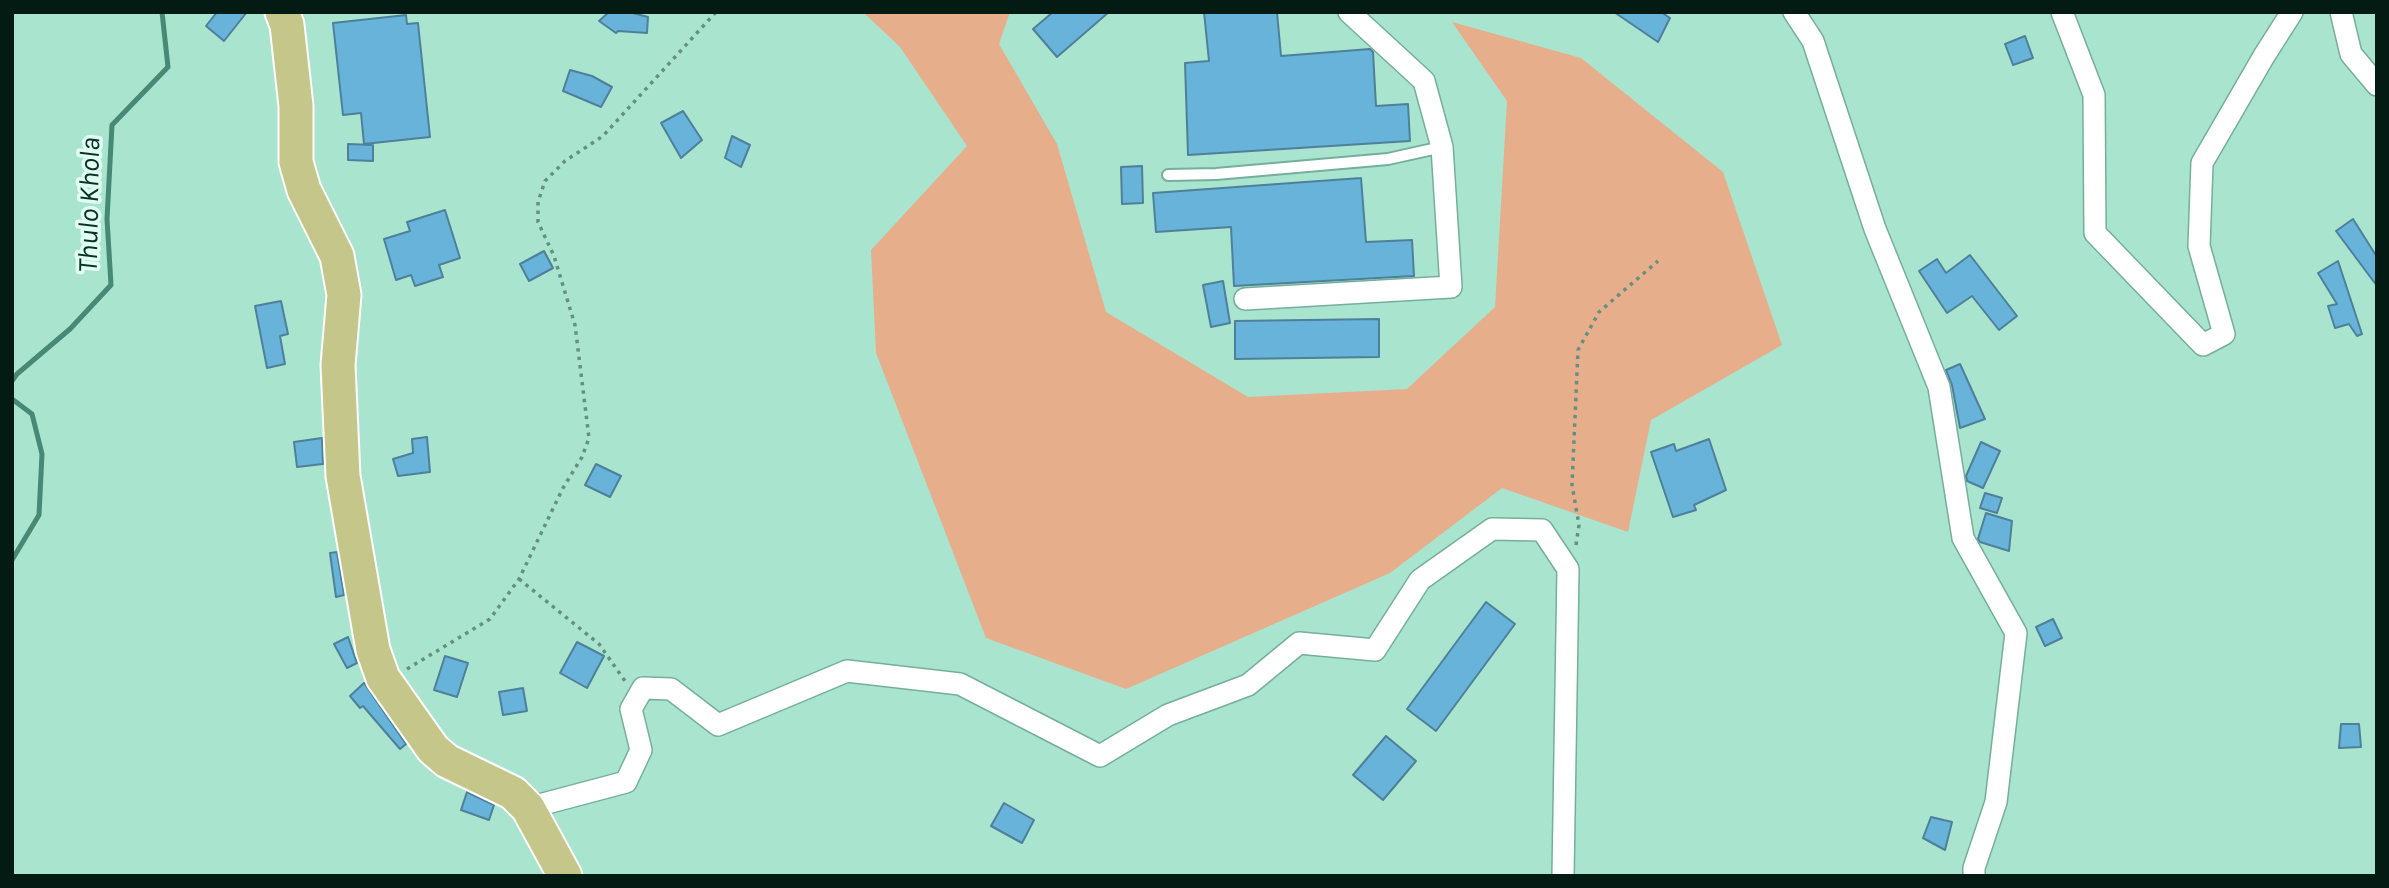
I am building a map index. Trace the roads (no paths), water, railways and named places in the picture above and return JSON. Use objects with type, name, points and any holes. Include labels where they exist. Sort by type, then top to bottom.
[{"type":"main road","points":[[282,12],[287,25],[296,106],[296,162],[304,190],[337,256],[344,295],[338,365],[344,476],[373,650],[383,678],[433,749],[447,761],[513,793],[528,808],[565,876]]},
{"type":"street","points":[[1245,299],[1451,287],[1441,147],[1424,81],[1349,12]]},
{"type":"street","points":[[1794,12],[1813,41],[1875,229],[1939,387],[1963,538],[2016,632],[1996,802],[1974,868],[1974,876]]},
{"type":"street","points":[[2062,12],[2094,95],[2095,233],[2203,345],[2224,334],[2199,246],[2202,163],[2292,12]]},
{"type":"street","points":[[2341,12],[2351,54],[2377,85]]},
{"type":"street","points":[[528,808],[626,782],[641,750],[631,709],[643,688],[671,689],[718,725],[847,671],[960,684],[1101,756],[1168,715],[1248,685],[1299,643],[1374,650],[1420,580],[1492,529],[1542,530],[1569,569],[1563,876]]},
{"type":"lane","points":[[1168,176],[1388,159],[1441,147]]},
{"type":"waterway","name":"Thulo Khola","points":[[12,381],[70,329],[111,285],[107,219],[112,125],[168,67],[162,12]]},
{"type":"waterway","name":"Thulo Khola","points":[[12,399],[32,414],[42,454],[39,515],[12,560]]}]
